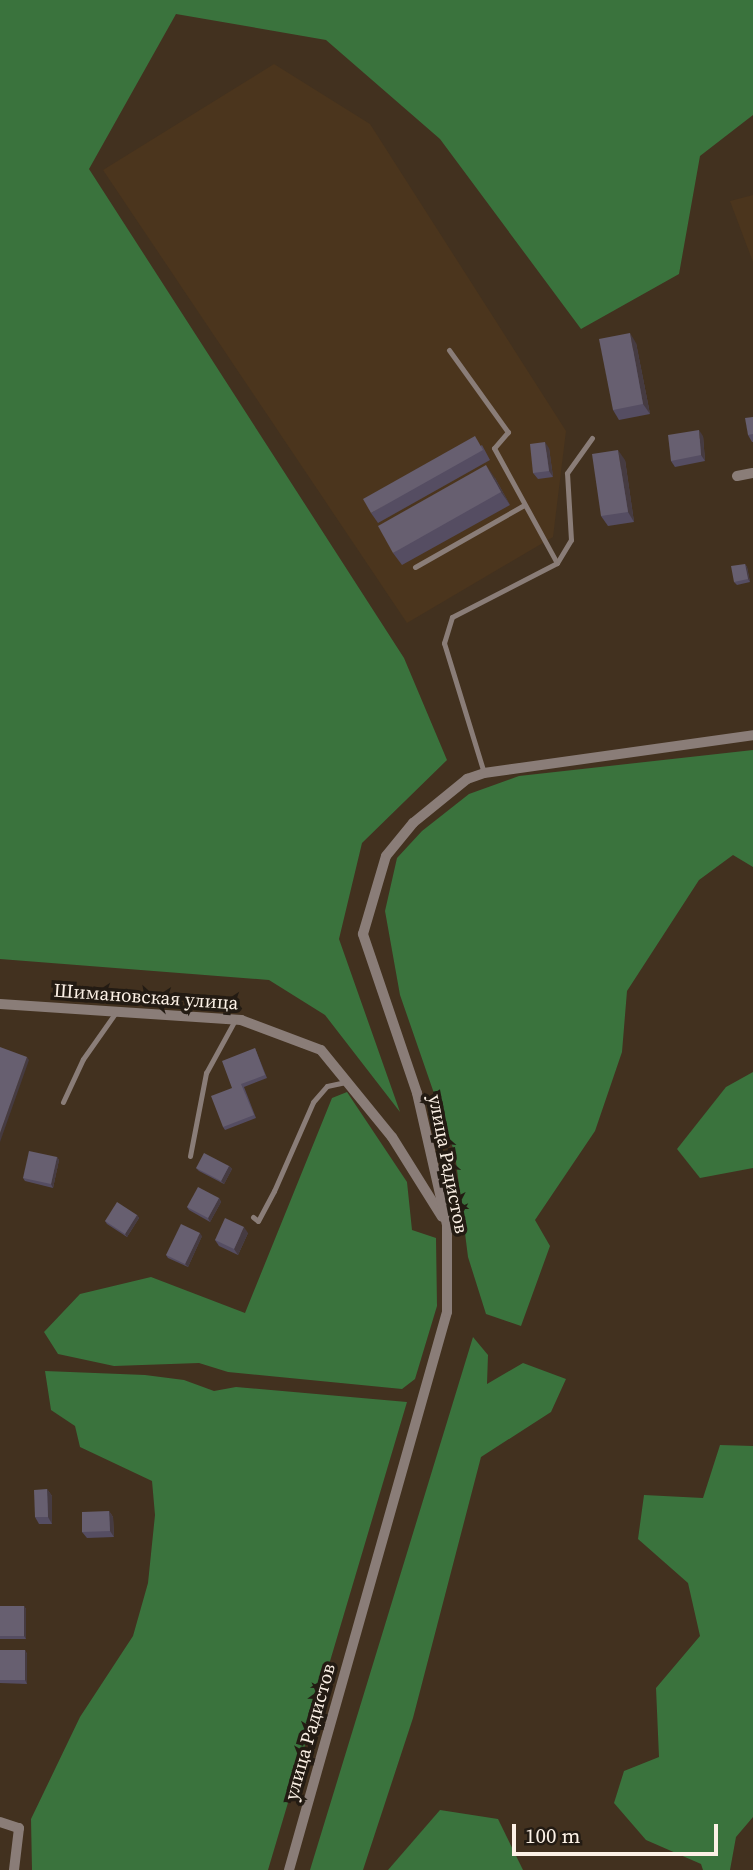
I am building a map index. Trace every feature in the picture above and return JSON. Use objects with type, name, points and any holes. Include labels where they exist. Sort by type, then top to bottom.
[{"type":"street","points":[[737,477],[753,473]]},
{"type":"street","name":"улица Радистов","points":[[289,1870],[447,1312],[447,1225],[417,1093],[363,934],[386,856],[413,823],[467,779],[484,773],[753,735]]},
{"type":"street","name":"Шимановская улица","points":[[0,1004],[235,1020],[321,1050],[392,1137],[447,1225]]},
{"type":"street","points":[[0,1822],[19,1828],[13,1870]]},
{"type":"lane","points":[[449,350],[508,432],[494,448],[556,562]]},
{"type":"lane","points":[[484,773],[444,643],[452,617],[556,562],[571,540],[567,473],[592,438]]},
{"type":"lane","points":[[415,567],[524,505]]},
{"type":"lane","points":[[63,1102],[83,1059],[116,1012]]},
{"type":"lane","points":[[190,1156],[206,1073],[235,1020]]},
{"type":"lane","points":[[253,1217],[258,1221],[275,1191],[313,1102],[327,1086],[349,1081]]},
{"type":"shaded area","points":[[274,64],[370,124],[566,431],[553,537],[407,623],[103,170]]},
{"type":"shaded area","points":[[753,195],[753,262],[730,201]]},
{"type":"green space","points":[[0,0],[753,0],[753,115],[700,156],[679,274],[581,329],[440,139],[326,40],[176,14],[89,169],[404,658],[447,760],[362,843],[339,939],[400,1112],[325,1015],[269,980],[0,959]]},
{"type":"green space","points":[[753,750],[753,867],[733,855],[699,880],[627,991],[622,1052],[595,1131],[535,1220],[550,1246],[521,1326],[486,1314],[468,1257],[455,1154],[400,995],[385,911],[397,858],[422,831],[469,794],[519,776]]},
{"type":"green space","points":[[753,1072],[753,1168],[700,1178],[677,1149],[726,1087]]},
{"type":"green space","points":[[347,1092],[407,1182],[412,1230],[436,1238],[437,1306],[415,1379],[402,1389],[228,1372],[199,1363],[114,1366],[58,1354],[44,1332],[80,1294],[151,1277],[245,1313],[332,1098]]},
{"type":"green space","points":[[473,1337],[488,1355],[487,1384],[523,1363],[566,1379],[551,1412],[481,1457],[413,1718],[363,1870],[310,1870]]},
{"type":"green space","points":[[45,1371],[145,1375],[184,1380],[214,1391],[236,1387],[407,1402],[268,1870],[32,1870],[31,1819],[80,1717],[133,1636],[148,1583],[155,1515],[152,1481],[80,1447],[75,1426],[51,1410]]},
{"type":"green space","points":[[720,1445],[753,1446],[753,1817],[736,1837],[730,1870],[703,1870],[701,1864],[646,1840],[614,1803],[624,1771],[659,1757],[656,1688],[700,1636],[688,1583],[638,1539],[644,1495],[703,1498]]},
{"type":"green space","points":[[440,1810],[498,1819],[523,1870],[388,1870]]},
{"type":"building","points":[[630,333],[643,404],[613,410],[599,339]]},
{"type":"building","points":[[753,417],[753,434],[748,435],[745,418]]},
{"type":"building","points":[[699,430],[701,455],[671,461],[668,435]]},
{"type":"building","points":[[475,436],[483,450],[371,513],[363,499]]},
{"type":"building","points":[[545,442],[549,471],[533,473],[530,444]]},
{"type":"building","points":[[618,450],[628,512],[601,516],[592,454]]},
{"type":"building","points":[[486,465],[501,492],[393,553],[378,526]]},
{"type":"building","points":[[745,564],[748,579],[734,582],[731,566]]},
{"type":"building","points":[[0,1047],[27,1057],[0,1133]]},
{"type":"building","points":[[255,1048],[265,1075],[241,1084],[254,1115],[223,1127],[211,1096],[232,1088],[222,1061]]},
{"type":"building","points":[[29,1151],[57,1157],[51,1184],[23,1178]]},
{"type":"building","points":[[204,1153],[229,1166],[221,1181],[196,1168]]},
{"type":"building","points":[[198,1187],[219,1198],[208,1218],[187,1207]]},
{"type":"building","points":[[117,1202],[137,1215],[125,1234],[105,1221]]},
{"type":"building","points":[[225,1218],[244,1227],[234,1249],[215,1240]]},
{"type":"building","points":[[181,1224],[200,1233],[185,1264],[166,1255]]},
{"type":"building","points":[[47,1489],[48,1517],[35,1517],[34,1490]]},
{"type":"building","points":[[109,1511],[110,1531],[82,1532],[82,1512]]},
{"type":"building","points":[[0,1606],[24,1606],[24,1636],[0,1636]]},
{"type":"building","points":[[0,1650],[25,1650],[25,1680],[0,1680]]}]
